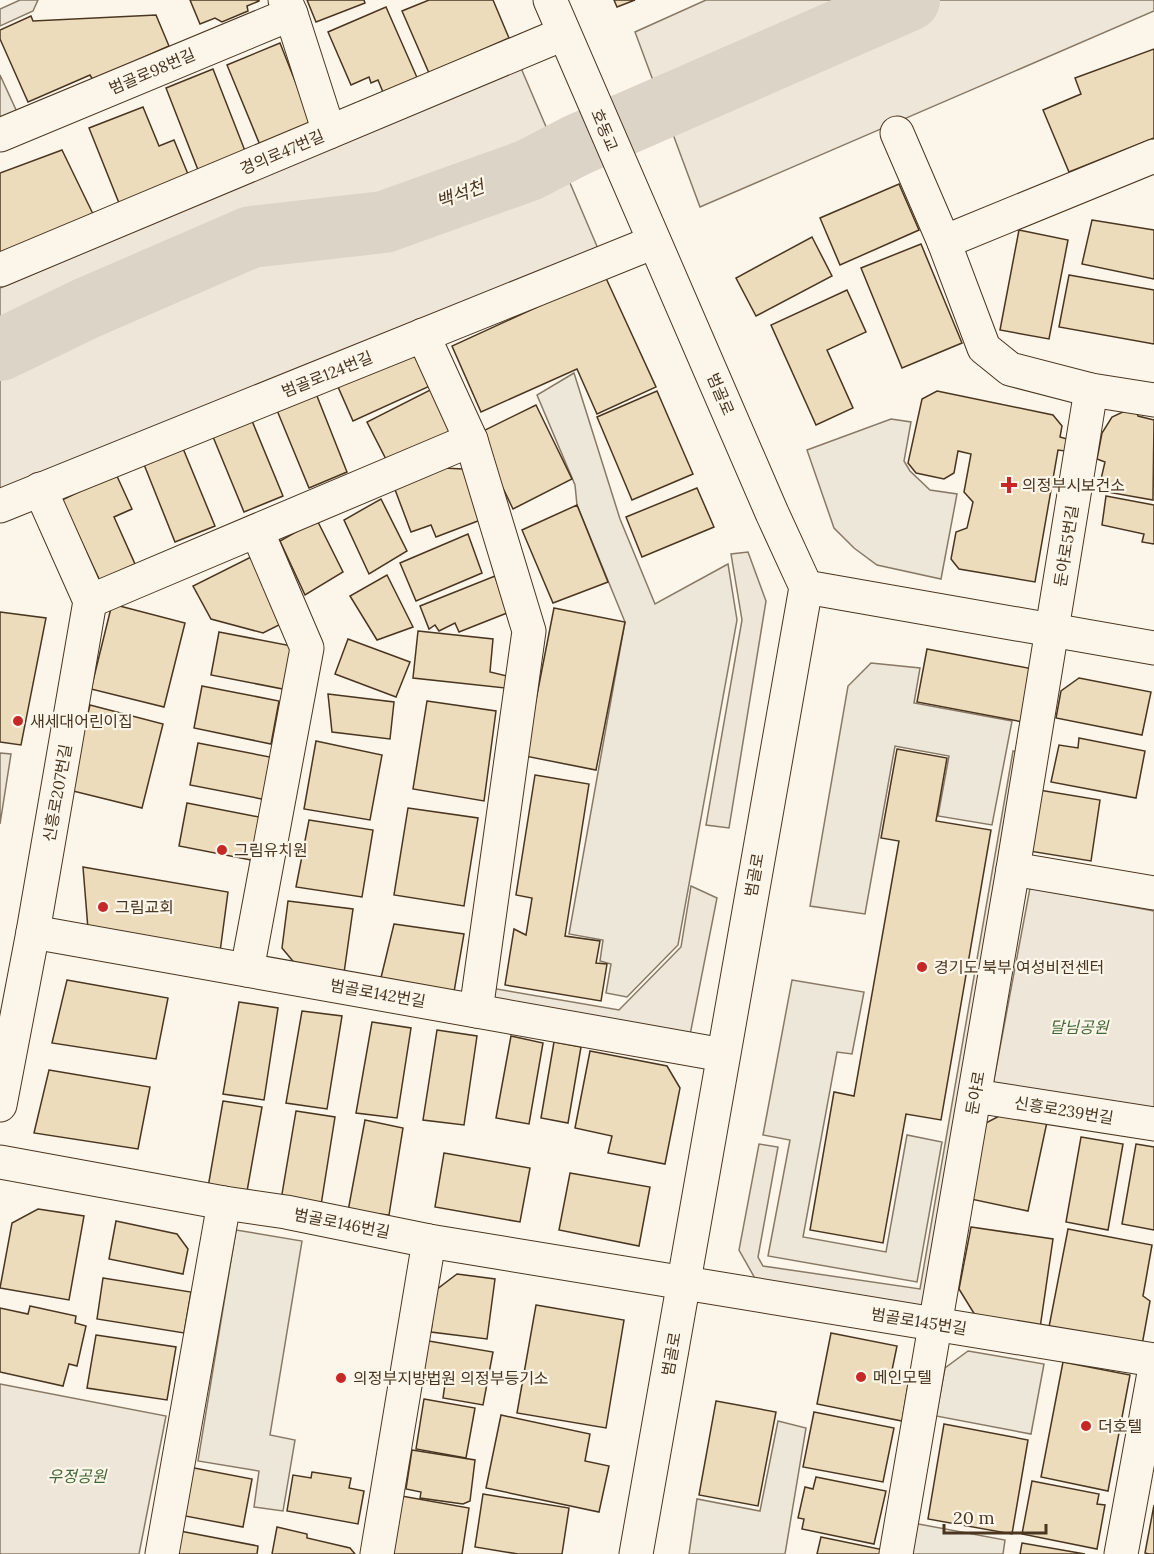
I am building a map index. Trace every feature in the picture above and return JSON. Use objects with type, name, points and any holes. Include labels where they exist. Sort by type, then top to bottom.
[{"type":"street","name":"호동교","points":[[550,0],[650,234]]},
{"type":"street","points":[[288,7],[329,132]]},
{"type":"street","name":"범골로98번길","points":[[0,135],[288,7]]},
{"type":"street","name":"경의로47번길","points":[[0,270],[563,34]]},
{"type":"street","points":[[897,133],[944,242],[984,348],[1010,369],[1091,390],[1154,400]]},
{"type":"street","points":[[944,242],[1154,156]]},
{"type":"street","name":"범골로124번길","points":[[0,506],[423,335],[650,234]]},
{"type":"street","name":"범골로","points":[[636,1554],[806,587],[650,234]]},
{"type":"street","points":[[423,335],[471,440],[529,632],[476,1011]]},
{"type":"street","name":"둔야로5번길","points":[[1052,631],[1091,390]]},
{"type":"street","points":[[40,489],[90,601],[471,440]]},
{"type":"street","points":[[247,970],[307,648],[256,531]]},
{"type":"street","points":[[806,587],[1154,648]]},
{"type":"street","name":"신흥로207번길","points":[[0,1106],[33,932],[90,601]]},
{"type":"street","name":"둔야로","points":[[896,1554],[1052,631]]},
{"type":"street","points":[[1013,869],[1154,893]]},
{"type":"street","name":"범골로142번길","points":[[33,932],[723,1054]]},
{"type":"street","name":"신흥로239번길","points":[[975,1096],[1154,1124]]},
{"type":"street","name":"범골로146번길","points":[[0,1162],[224,1203],[286,1212],[429,1241],[684,1282]]},
{"type":"street","points":[[162,1554],[224,1203]]},
{"type":"street","points":[[377,1554],[429,1241]]},
{"type":"street","name":"범골로145번길","points":[[684,1282],[1154,1360]]},
{"type":"street","points":[[1121,1554],[1154,1373]]},
{"type":"green space","points":[[20,0],[38,0],[33,11],[0,26],[0,9]]},
{"type":"green space","points":[[706,0],[1154,0],[1154,11],[700,207],[635,32]]},
{"type":"green space","points":[[521,68],[599,251],[0,500],[0,288]]},
{"type":"green space","points":[[748,552],[766,601],[729,828],[706,825],[742,620],[731,554]]},
{"type":"green space","points":[[1013,751],[1027,754],[929,1313],[761,1289],[739,1250],[759,1144],[778,1147],[758,1257],[763,1266],[920,1289]]},
{"type":"green space","points":[[0,753],[11,754],[0,824]]},
{"type":"green space","points":[[691,886],[717,898],[690,1035],[488,1002],[491,988],[619,1010],[681,947]]},
{"type":"green space","name":"달님공원","points":[[1030,888],[1154,911],[1154,1114],[992,1090]]},
{"type":"green space","name":"우정공원","points":[[0,1384],[166,1416],[139,1554],[0,1554]]},
{"type":"shaded area","points":[[0,75],[17,112],[0,120]]},
{"type":"shaded area","points":[[574,373],[620,519],[655,604],[728,564],[737,620],[678,945],[627,997],[606,993],[611,964],[600,961],[603,940],[569,934],[625,622],[577,505],[575,485],[537,395]]},
{"type":"shaded area","points":[[891,419],[911,422],[904,461],[910,471],[930,490],[957,494],[941,579],[877,565],[854,548],[834,528],[807,450]]},
{"type":"shaded area","points":[[871,663],[920,668],[914,703],[1012,721],[992,825],[938,816],[949,756],[895,746],[865,914],[810,906],[848,686]]},
{"type":"shaded area","points":[[792,980],[864,992],[852,1054],[837,1052],[803,1237],[886,1252],[907,1135],[942,1142],[917,1282],[768,1256],[790,1140],[763,1135]]},
{"type":"shaded area","points":[[236,1230],[302,1241],[270,1435],[295,1440],[283,1511],[254,1507],[259,1471],[198,1461]]},
{"type":"shaded area","points":[[968,1351],[1044,1364],[1031,1434],[936,1416],[945,1368]]},
{"type":"shaded area","points":[[778,1421],[806,1428],[785,1554],[689,1554],[697,1499],[760,1511]]},
{"type":"shaded area","points":[[913,1523],[1005,1540],[1003,1554],[907,1554]]},
{"type":"building","points":[[190,0],[259,1],[247,6],[248,11],[222,22],[215,18],[200,24]]},
{"type":"building","points":[[307,0],[364,0],[365,3],[316,22]]},
{"type":"building","points":[[429,0],[493,0],[509,38],[429,73],[402,11]]},
{"type":"building","points":[[614,0],[635,0],[617,7]]},
{"type":"building","points":[[386,7],[419,82],[385,97],[378,80],[371,83],[369,77],[351,85],[328,32]]},
{"type":"building","points":[[156,15],[169,46],[93,80],[90,75],[28,102],[0,39],[0,30],[31,16],[33,21]]},
{"type":"building","points":[[280,43],[312,124],[260,145],[227,65]]},
{"type":"building","points":[[1154,49],[1154,138],[1069,172],[1043,110],[1081,94],[1075,78]]},
{"type":"building","points":[[213,69],[247,156],[200,175],[166,88]]},
{"type":"building","points":[[143,107],[159,146],[174,140],[190,179],[121,208],[89,128]]},
{"type":"building","points":[[62,150],[94,216],[0,253],[0,173]]},
{"type":"building","points":[[899,184],[919,230],[840,265],[820,218]]},
{"type":"building","points":[[1092,220],[1154,230],[1154,279],[1082,264]]},
{"type":"building","points":[[1019,230],[1068,240],[1049,339],[1000,330]]},
{"type":"building","points":[[812,237],[832,276],[756,316],[736,278]]},
{"type":"building","points":[[921,244],[962,343],[902,368],[861,268]]},
{"type":"building","points":[[1069,275],[1154,290],[1154,344],[1059,327]]},
{"type":"building","points":[[605,276],[656,387],[597,414],[577,369],[481,412],[452,346]]},
{"type":"building","points":[[847,290],[866,332],[827,350],[853,408],[816,425],[771,325]]},
{"type":"building","points":[[398,351],[417,358],[430,386],[353,421],[335,380]]},
{"type":"building","points":[[438,386],[452,439],[391,469],[367,422]]},
{"type":"building","points":[[315,391],[347,472],[309,488],[276,408]]},
{"type":"building","points":[[657,391],[693,474],[632,500],[597,417]]},
{"type":"building","name":"의정부시보건소","points":[[937,391],[1053,415],[1062,426],[1060,437],[1067,439],[1065,451],[1058,450],[1035,582],[959,569],[951,559],[956,532],[967,528],[973,502],[964,492],[971,454],[958,451],[954,473],[944,479],[916,473],[908,463],[922,399]]},
{"type":"building","points":[[536,405],[572,479],[513,509],[477,434]]},
{"type":"building","points":[[1127,410],[1136,411],[1138,416],[1154,420],[1153,500],[1107,492],[1109,480],[1101,479],[1105,462],[1097,459],[1102,433],[1112,417]]},
{"type":"building","points":[[250,416],[283,496],[244,512],[211,432]]},
{"type":"building","points":[[182,446],[215,526],[175,542],[143,462]]},
{"type":"building","points":[[443,468],[463,469],[483,519],[436,537],[431,525],[411,532],[394,487]]},
{"type":"building","points":[[116,474],[132,509],[114,517],[135,564],[100,581],[62,500]]},
{"type":"building","points":[[697,488],[714,527],[642,557],[626,517]]},
{"type":"building","points":[[1106,496],[1154,505],[1154,544],[1142,542],[1144,534],[1102,525]]},
{"type":"building","points":[[381,499],[407,551],[369,574],[344,520]]},
{"type":"building","points":[[577,505],[608,582],[553,603],[522,530]]},
{"type":"building","points":[[317,520],[343,572],[305,595],[280,541]]},
{"type":"building","points":[[468,534],[482,573],[416,601],[400,563]]},
{"type":"building","points":[[255,555],[287,621],[263,633],[211,619],[193,586]]},
{"type":"building","points":[[387,575],[413,627],[377,640],[350,596]]},
{"type":"building","points":[[495,576],[507,613],[459,632],[455,623],[439,631],[435,625],[429,629],[420,606]]},
{"type":"building","points":[[112,604],[185,623],[164,707],[91,689]]},
{"type":"building","points":[[554,608],[625,622],[596,770],[525,756]]},
{"type":"building","points":[[0,612],[46,618],[21,745],[0,742]]},
{"type":"building","points":[[418,631],[493,639],[490,672],[507,676],[505,688],[413,678]]},
{"type":"building","points":[[219,632],[297,647],[288,690],[211,675]]},
{"type":"building","points":[[348,639],[410,662],[396,697],[335,674]]},
{"type":"building","points":[[927,649],[1033,669],[1023,722],[917,702]]},
{"type":"building","points":[[1079,678],[1151,692],[1142,735],[1056,718],[1061,691]]},
{"type":"building","points":[[202,686],[279,701],[271,744],[194,728]]},
{"type":"building","points":[[328,694],[394,702],[390,739],[332,732]]},
{"type":"building","points":[[427,701],[496,711],[484,801],[413,789]]},
{"type":"building","points":[[90,705],[163,724],[142,808],[69,790]]},
{"type":"building","points":[[1079,738],[1145,751],[1136,798],[1051,782],[1059,745],[1078,748]]},
{"type":"building","points":[[316,741],[382,755],[370,820],[304,809]]},
{"type":"building","points":[[198,743],[275,758],[267,800],[190,785]]},
{"type":"building","name":"경기도 북부 여성비전센터","points":[[897,749],[947,758],[936,821],[991,830],[941,1120],[906,1114],[883,1243],[810,1230],[834,1092],[854,1096],[899,841],[881,838]]},
{"type":"building","points":[[535,775],[589,784],[565,936],[600,941],[596,963],[607,964],[601,1001],[505,985],[514,929],[526,935],[532,898],[516,895]]},
{"type":"building","points":[[1039,790],[1100,800],[1091,861],[1029,851]]},
{"type":"building","points":[[187,803],[264,818],[256,861],[179,846]]},
{"type":"building","points":[[408,808],[478,818],[464,906],[394,895]]},
{"type":"building","points":[[309,820],[373,830],[362,897],[296,887]]},
{"type":"building","points":[[83,867],[228,892],[220,952],[88,929]]},
{"type":"building","points":[[288,901],[353,909],[344,973],[297,966],[282,948]]},
{"type":"building","points":[[394,924],[464,934],[453,998],[379,986]]},
{"type":"building","points":[[67,980],[168,998],[156,1059],[52,1043]]},
{"type":"building","points":[[239,1002],[278,1008],[264,1100],[223,1094]]},
{"type":"building","points":[[302,1011],[342,1016],[327,1109],[286,1103]]},
{"type":"building","points":[[372,1022],[411,1028],[397,1118],[356,1113]]},
{"type":"building","points":[[437,1030],[477,1036],[464,1125],[423,1120]]},
{"type":"building","points":[[511,1036],[543,1043],[529,1124],[496,1118]]},
{"type":"building","points":[[554,1042],[581,1047],[568,1123],[541,1118]]},
{"type":"building","points":[[590,1051],[667,1066],[680,1088],[665,1164],[608,1153],[612,1136],[575,1128]]},
{"type":"building","points":[[49,1070],[150,1087],[138,1149],[34,1133]]},
{"type":"building","points":[[223,1101],[262,1107],[246,1197],[207,1193]]},
{"type":"building","points":[[296,1111],[335,1117],[321,1205],[281,1200]]},
{"type":"building","points":[[1005,1113],[1047,1122],[1028,1211],[966,1198],[982,1125]]},
{"type":"building","points":[[365,1120],[403,1128],[389,1215],[348,1211]]},
{"type":"building","points":[[1081,1137],[1123,1144],[1108,1230],[1066,1222]]},
{"type":"building","points":[[1136,1144],[1154,1147],[1154,1230],[1122,1224]]},
{"type":"building","points":[[444,1153],[530,1168],[520,1222],[435,1207]]},
{"type":"building","points":[[570,1173],[650,1187],[639,1246],[559,1230]]},
{"type":"building","points":[[38,1209],[84,1216],[69,1300],[0,1288],[12,1223]]},
{"type":"building","points":[[116,1221],[177,1234],[188,1249],[183,1274],[109,1259]]},
{"type":"building","points":[[971,1227],[1053,1239],[1040,1328],[975,1315],[959,1289]]},
{"type":"building","points":[[1068,1229],[1152,1245],[1143,1296],[1150,1301],[1142,1345],[1049,1327]]},
{"type":"building","points":[[457,1274],[495,1279],[487,1339],[431,1332],[436,1290]]},
{"type":"building","points":[[103,1278],[191,1292],[184,1333],[97,1319]]},
{"type":"building","points":[[536,1305],[624,1320],[606,1428],[517,1413]]},
{"type":"building","points":[[30,1306],[76,1316],[75,1323],[86,1326],[77,1366],[69,1364],[63,1386],[0,1372],[0,1308],[28,1314]]},
{"type":"building","name":"메인모텔","points":[[831,1333],[897,1346],[891,1375],[909,1379],[902,1421],[817,1404]]},
{"type":"building","points":[[96,1335],[176,1347],[167,1400],[87,1388]]},
{"type":"building","points":[[423,1340],[493,1352],[483,1405],[443,1398],[445,1384],[416,1378]]},
{"type":"building","name":"더호텔","points":[[1063,1362],[1130,1375],[1108,1491],[1041,1477]]},
{"type":"building","points":[[424,1399],[475,1408],[466,1458],[416,1449]]},
{"type":"building","points":[[716,1401],[776,1412],[758,1506],[699,1495]]},
{"type":"building","points":[[814,1412],[894,1428],[883,1482],[803,1467]]},
{"type":"building","points":[[501,1415],[590,1434],[585,1461],[609,1466],[599,1512],[486,1488]]},
{"type":"building","points":[[944,1424],[1028,1440],[1012,1534],[928,1519]]},
{"type":"building","points":[[412,1450],[475,1460],[470,1501],[463,1504],[420,1498],[421,1492],[406,1489]]},
{"type":"building","points":[[189,1467],[252,1479],[243,1527],[180,1515]]},
{"type":"building","points":[[312,1472],[351,1478],[349,1488],[364,1491],[358,1524],[287,1511],[293,1475],[311,1478]]},
{"type":"building","points":[[816,1477],[886,1491],[874,1544],[802,1529],[804,1519],[798,1518],[805,1487],[813,1489]]},
{"type":"building","points":[[1032,1481],[1099,1494],[1097,1504],[1105,1505],[1097,1549],[1022,1534]]},
{"type":"building","points":[[483,1494],[569,1508],[562,1554],[518,1554],[475,1547]]},
{"type":"building","points":[[396,1495],[469,1508],[462,1554],[387,1554]]},
{"type":"building","points":[[1154,1505],[1154,1554],[1149,1554],[1145,1553]]},
{"type":"building","points":[[277,1527],[307,1534],[307,1538],[350,1548],[355,1554],[272,1554]]},
{"type":"building","points":[[180,1531],[258,1546],[257,1554],[176,1554]]},
{"type":"building","points":[[821,1537],[884,1550],[883,1554],[817,1554]]},
{"type":"building","points":[[1022,1543],[1085,1554],[1020,1554]]},
{"type":"waterway","name":"백석천","points":[[0,350],[87,308],[251,237],[384,222],[529,170],[577,145],[909,0]]},
{"type":"place","name":"의정부시보건소","points":[[1009,485]]},
{"type":"place","name":"새세대어린이집","points":[[18,721]]},
{"type":"place","name":"그림유치원","points":[[222,850]]},
{"type":"place","name":"그림교회","points":[[103,907]]},
{"type":"place","name":"경기도 북부 여성비전센터","points":[[922,967]]},
{"type":"place","name":"메인모텔","points":[[861,1377]]},
{"type":"place","name":"의정부지방법원 의정부등기소","points":[[341,1378]]},
{"type":"place","name":"더호텔","points":[[1086,1426]]}]
